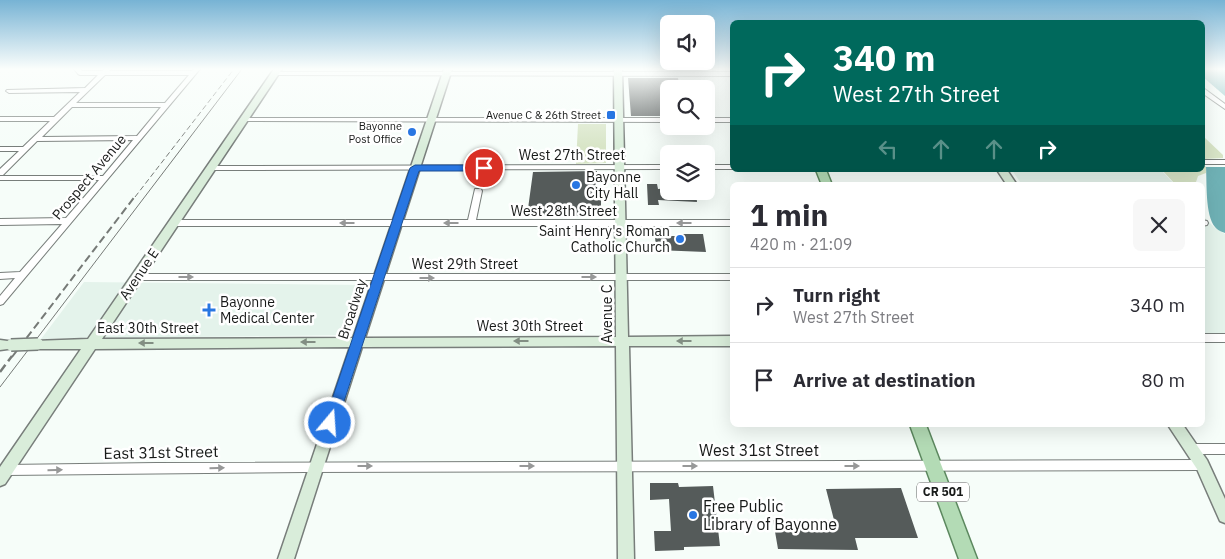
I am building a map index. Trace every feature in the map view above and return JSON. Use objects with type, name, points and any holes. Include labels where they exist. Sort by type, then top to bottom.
[{"type":"main road","name":"CR 501","points":[[919,427],[968,559]]},
{"type":"street","points":[[0,173],[81,95]]},
{"type":"street","name":"Prospect Avenue","points":[[0,302],[174,95]]},
{"type":"street","name":"Avenue E","points":[[3,474],[261,95]]},
{"type":"street","name":"Broadway","points":[[286,559],[395,223],[439,95]]},
{"type":"street","name":"Avenue C","points":[[618,95],[626,559]]},
{"type":"street","points":[[1210,95],[1225,107]]},
{"type":"street","points":[[70,105],[166,105]]},
{"type":"street","points":[[0,119],[56,119]]},
{"type":"street","points":[[244,120],[660,120]]},
{"type":"street","points":[[715,120],[730,120]]},
{"type":"street","points":[[35,139],[138,138]]},
{"type":"street","points":[[0,149],[25,149]]},
{"type":"street","points":[[1205,162],[1225,162]]},
{"type":"street","name":"West 27th Street","points":[[212,168],[660,167]]},
{"type":"street","points":[[715,167],[730,167]]},
{"type":"street","points":[[0,178],[105,178]]},
{"type":"street","points":[[471,223],[478,191]]},
{"type":"street","points":[[0,222],[68,221]]},
{"type":"street","name":"West 28th Street","points":[[174,223],[730,223]]},
{"type":"street","points":[[0,276],[22,276]]},
{"type":"street","points":[[137,277],[378,278]]},
{"type":"street","name":"West 29th Street","points":[[378,278],[730,277]]},
{"type":"street","points":[[1205,338],[1225,338]]},
{"type":"street","name":"West 30th Street","points":[[357,342],[730,341]]},
{"type":"street","name":"East 30th Street","points":[[5,345],[357,342]]},
{"type":"street","points":[[1176,427],[1202,465],[1225,516]]},
{"type":"street","points":[[1192,449],[1225,449]]},
{"type":"street","name":"West 31st Street","points":[[316,467],[1202,465]]},
{"type":"street","name":"East 31st Street","points":[[3,474],[316,467]]},
{"type":"shaded area","points":[[1013,172],[1163,172],[1172,182],[1020,182]]},
{"type":"shaded area","points":[[1205,218],[1215,228],[1225,234],[1225,333],[1205,333]]},
{"type":"shaded area","name":"Bayonne Medical Center","points":[[84,282],[364,285],[347,335],[41,339]]},
{"type":"green space","points":[[578,124],[606,124],[606,163],[576,164]]},
{"type":"green space","points":[[1205,138],[1223,155],[1223,158],[1205,159]]},
{"type":"green space","points":[[1206,167],[1206,173],[1198,176],[1196,182],[1173,182],[1164,172],[1205,172]]},
{"type":"water","points":[[1206,167],[1225,167],[1225,233],[1216,228],[1212,222],[1207,198]]},
{"type":"building","points":[[629,95],[660,95],[660,116],[631,116]]},
{"type":"building","points":[[597,171],[595,193],[601,193],[601,209],[596,209],[595,215],[527,216],[533,172]]},
{"type":"building","points":[[647,184],[657,184],[658,189],[660,189],[660,200],[697,200],[697,202],[658,200],[659,205],[648,205]]},
{"type":"building","name":"Saint Henry's Roman Catholic Church","points":[[678,234],[703,234],[706,252],[656,250],[655,236],[679,236]]},
{"type":"building","name":"Free Public Library of Bayonne","points":[[650,483],[678,483],[679,487],[713,486],[720,546],[684,547],[684,550],[655,551],[654,531],[671,531],[669,499],[650,500]]},
{"type":"building","points":[[901,488],[918,538],[855,538],[858,550],[778,549],[773,520],[834,520],[826,489]]},
{"type":"tram line","points":[[0,387],[222,95]]},
{"type":"railway","points":[[135,197],[214,95]]},
{"type":"railway","points":[[12,357],[136,195]]},
{"type":"railway","points":[[0,372],[12,356]]},
{"type":"place","name":"Avenue C & 26th Street","points":[[611,115]]},
{"type":"place","name":"Bayonne Post Office","points":[[412,132]]},
{"type":"place","name":"Bayonne City Hall","points":[[576,185]]},
{"type":"place","name":"Saint Henry's Roman Catholic Church","points":[[680,239]]},
{"type":"place","name":"Bayonne Medical Center","points":[[209,310]]},
{"type":"place","name":"Free Public Library of Bayonne","points":[[693,515]]},
{"type":"route","points":[[330,423],[395,223],[415,168],[484,168]]}]
